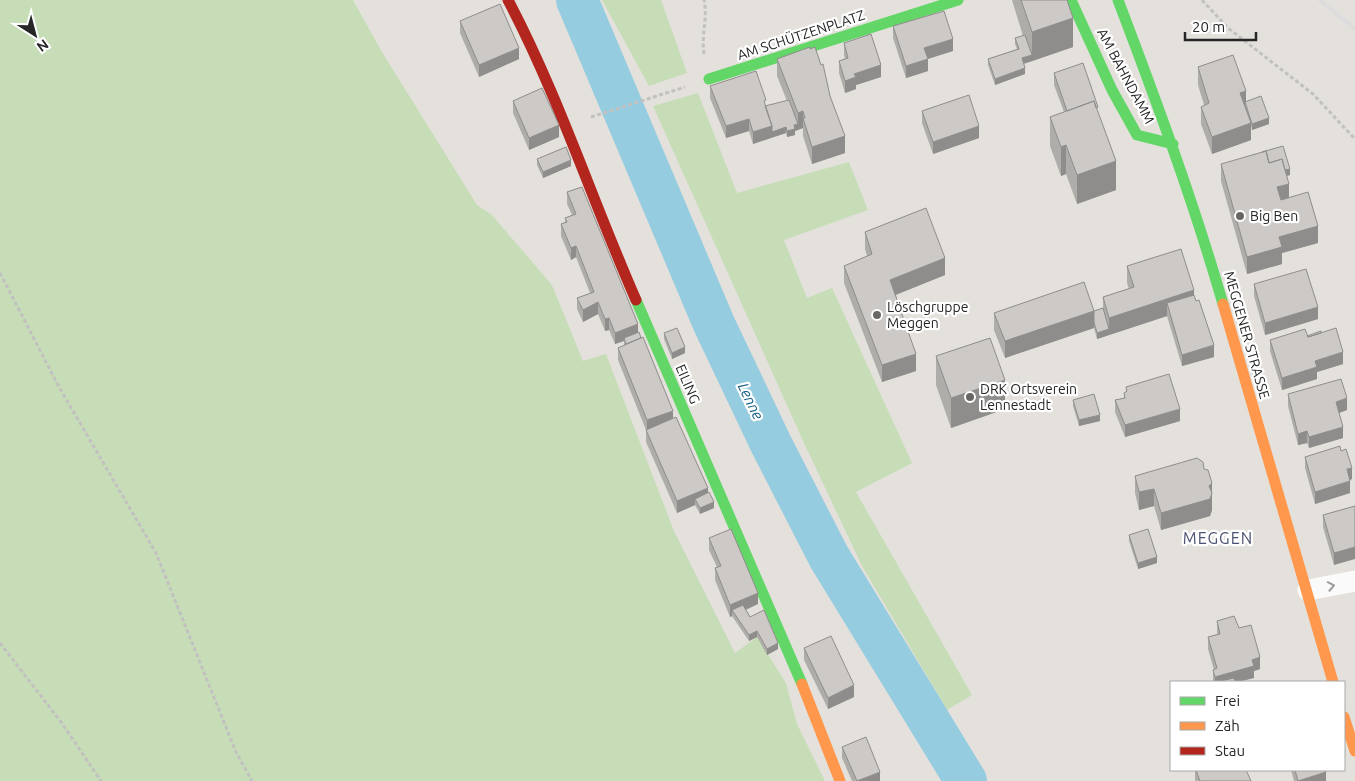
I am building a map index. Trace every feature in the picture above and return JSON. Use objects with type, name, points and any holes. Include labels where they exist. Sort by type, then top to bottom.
[{"type":"street","name":"EILING","points":[[508,0],[528,38],[567,125],[608,236],[786,644],[840,781]]},
{"type":"street","name":"AM SCHÜTZENPLATZ","points":[[709,79],[958,0]]},
{"type":"street","name":"AM BAHNDAMM","points":[[1071,0],[1112,90],[1137,135],[1173,144]]},
{"type":"street","name":"MEGGENER STRASSE","points":[[1118,0],[1173,144],[1200,224],[1308,590],[1333,681]]},
{"type":"street","points":[[1308,590],[1355,581]]},
{"type":"street","points":[[1345,720],[1355,751]]},
{"type":"path","points":[[585,118],[709,79],[701,38],[706,13],[704,0]]},
{"type":"path","points":[[1202,0],[1228,28],[1313,94],[1355,138]]},
{"type":"path","points":[[0,273],[60,387],[156,553],[236,752],[252,781]]},
{"type":"path","points":[[0,643],[60,722],[101,781]]},
{"type":"green space","points":[[0,0],[353,0],[382,52],[477,205],[492,215],[552,285],[583,361],[606,354],[674,531],[735,653],[757,637],[786,683],[797,724],[825,781],[0,781]]},
{"type":"green space","points":[[602,0],[661,0],[687,73],[649,86]]},
{"type":"green space","points":[[698,93],[737,193],[849,162],[868,210],[784,240],[807,298],[832,288],[912,463],[856,492],[972,695],[947,710],[862,566],[803,441],[653,106]]},
{"type":"building","points":[[1021,0],[1067,0],[1073,18],[1032,32]]},
{"type":"building","points":[[500,4],[519,48],[479,65],[460,21]]},
{"type":"building","points":[[944,11],[953,39],[924,48],[928,59],[906,66],[893,26]]},
{"type":"building","points":[[871,34],[881,65],[854,74],[856,77],[845,81],[839,61],[848,58],[844,43]]},
{"type":"building","points":[[1025,35],[1032,55],[1022,58],[1025,68],[995,79],[988,59],[1019,49],[1015,38]]},
{"type":"building","points":[[810,47],[810,49],[815,47],[821,65],[823,64],[830,96],[845,136],[812,147],[803,118],[805,118],[803,111],[798,113],[777,59]]},
{"type":"building","points":[[1233,55],[1246,91],[1240,93],[1251,123],[1212,137],[1201,107],[1209,103],[1198,67]]},
{"type":"building","points":[[1083,63],[1098,107],[1096,108],[1094,101],[1067,111],[1054,73]]},
{"type":"building","points":[[756,71],[766,100],[764,101],[772,126],[753,132],[749,119],[726,126],[710,86]]},
{"type":"building","points":[[542,88],[559,125],[529,138],[513,101]]},
{"type":"building","points":[[969,95],[979,126],[933,142],[922,111]]},
{"type":"building","points":[[1261,96],[1269,118],[1252,124],[1245,102]]},
{"type":"building","points":[[789,100],[798,124],[794,125],[795,129],[787,131],[786,127],[772,132],[772,126],[765,106]]},
{"type":"building","points":[[1094,101],[1116,161],[1077,175],[1066,145],[1061,147],[1050,117]]},
{"type":"building","points":[[1283,146],[1290,169],[1285,170],[1282,159],[1269,163],[1266,151],[1262,152]]},
{"type":"building","points":[[566,147],[571,160],[543,172],[537,159]]},
{"type":"building","points":[[1266,151],[1269,163],[1282,159],[1289,184],[1277,187],[1281,200],[1308,192],[1318,226],[1279,237],[1282,247],[1247,257],[1221,164]]},
{"type":"building","points":[[582,187],[638,324],[615,333],[609,318],[605,319],[598,302],[583,310],[577,298],[594,292],[576,246],[571,248],[561,224],[567,222],[565,218],[576,214],[567,192]]},
{"type":"building","name":"Löschgruppe Meggen","points":[[926,208],[945,258],[890,280],[916,354],[882,365],[844,266],[872,254],[865,232]]},
{"type":"building","points":[[1181,249],[1194,290],[1109,318],[1103,297],[1134,287],[1127,266]]},
{"type":"building","points":[[1306,269],[1318,307],[1265,323],[1254,284]]},
{"type":"building","points":[[1084,282],[1094,311],[1005,341],[994,313]]},
{"type":"building","points":[[1194,295],[1196,301],[1199,300],[1214,345],[1182,355],[1167,303]]},
{"type":"building","points":[[1103,308],[1109,329],[1097,333],[1094,311]]},
{"type":"building","points":[[677,328],[685,347],[672,353],[664,333]]},
{"type":"building","points":[[1336,328],[1343,352],[1315,361],[1317,367],[1282,378],[1270,340],[1305,329],[1308,337]]},
{"type":"building","points":[[1321,331],[1321,333],[1307,336]]},
{"type":"building","points":[[639,332],[641,338],[626,344],[624,338]]},
{"type":"building","points":[[643,337],[673,411],[647,420],[618,348]]},
{"type":"building","points":[[990,338],[1005,380],[951,398],[936,356]]},
{"type":"building","points":[[1169,374],[1180,409],[1125,425],[1115,400],[1125,398],[1126,387]]},
{"type":"building","points":[[1341,379],[1347,398],[1336,402],[1343,427],[1309,437],[1307,431],[1298,434],[1288,394]]},
{"type":"building","points":[[1094,394],[1100,415],[1079,420],[1073,400]]},
{"type":"building","points":[[676,417],[708,488],[677,501],[646,430]]},
{"type":"building","points":[[1340,446],[1341,451],[1346,449],[1352,468],[1347,469],[1350,481],[1315,492],[1305,457]]},
{"type":"building","points":[[1197,458],[1203,462],[1204,469],[1208,470],[1212,483],[1209,486],[1212,493],[1210,499],[1161,513],[1154,489],[1139,492],[1135,476]]},
{"type":"building","points":[[709,492],[714,502],[700,508],[695,499]]},
{"type":"building","points":[[1355,506],[1355,547],[1334,553],[1323,515]]},
{"type":"building","points":[[731,529],[758,593],[730,605],[715,568],[721,566],[709,538]]},
{"type":"building","points":[[1148,529],[1157,557],[1138,563],[1129,535]]},
{"type":"building","points":[[743,605],[750,617],[764,610],[778,643],[767,649],[757,631],[749,635],[732,610]]},
{"type":"building","points":[[1234,616],[1239,628],[1251,625],[1260,657],[1252,660],[1254,666],[1215,677],[1213,670],[1217,668],[1208,637],[1220,634],[1217,621]]},
{"type":"building","points":[[831,636],[854,685],[828,698],[804,648]]},
{"type":"building","points":[[1234,678],[1235,681],[1220,681]]},
{"type":"building","points":[[866,737],[880,772],[857,781],[842,747]]},
{"type":"building","points":[[1196,771],[1246,771],[1251,781],[1200,781]]},
{"type":"building","points":[[1295,771],[1326,771],[1326,772],[1298,781]]},
{"type":"waterway","name":"Lenne","points":[[577,0],[714,324],[771,444],[829,557],[966,781]]},
{"type":"railway","points":[[1320,0],[1355,29]]},
{"type":"traffic: fast","points":[[709,79],[958,0]]},
{"type":"traffic: fast","points":[[1071,0],[1112,90],[1137,135],[1173,144]]},
{"type":"traffic: fast","points":[[1118,0],[1174,150],[1223,304]]},
{"type":"traffic: fast","points":[[636,300],[802,684]]},
{"type":"traffic: slow","points":[[1223,304],[1333,681]]},
{"type":"traffic: slow","points":[[802,684],[840,781]]},
{"type":"traffic: slow","points":[[1345,720],[1355,751]]},
{"type":"traffic: jam","points":[[508,0],[559,111],[636,300]]},
{"type":"place","name":"Big Ben","points":[[1240,216]]},
{"type":"place","name":"Löschgruppe Meggen","points":[[877,315]]},
{"type":"place","name":"DRK Ortsverein Lennestadt","points":[[970,397]]},
{"type":"district","name":"MEGGEN","points":[[1218,538]]}]
